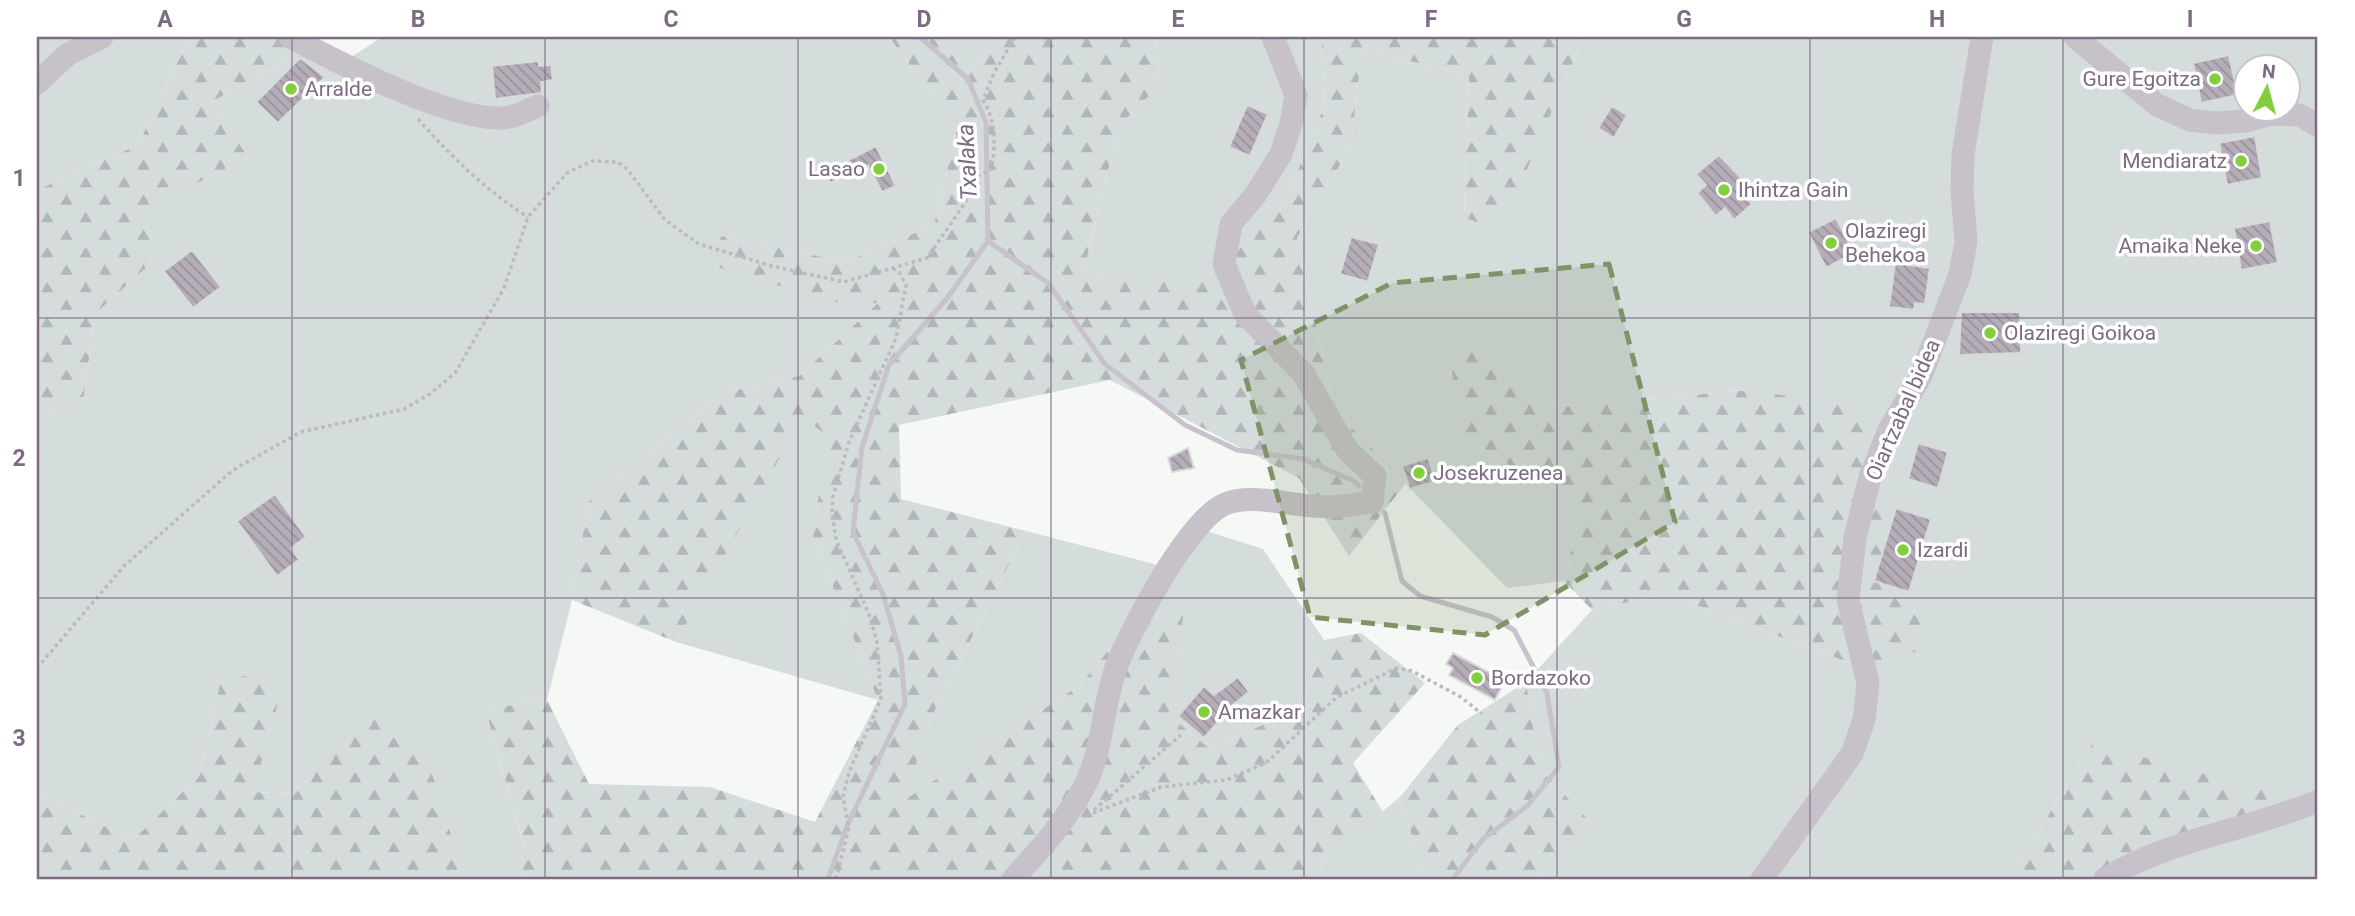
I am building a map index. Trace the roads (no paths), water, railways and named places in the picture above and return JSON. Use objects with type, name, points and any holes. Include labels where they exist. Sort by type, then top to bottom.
[{"type":"street","points":[[37,83],[67,55],[102,37]]},
{"type":"street","points":[[290,37],[415,96],[482,117],[505,119],[538,106]]},
{"type":"street","points":[[1013,879],[1042,846],[1084,787],[1100,745],[1117,665],[1135,628],[1192,531],[1223,505],[1242,500],[1315,506],[1372,502],[1375,476],[1348,451],[1303,373],[1245,314],[1224,264],[1231,224],[1256,194],[1275,164],[1291,124],[1296,95],[1273,37]]},
{"type":"street","name":"Oiartzabal bidea","points":[[1762,879],[1852,754],[1864,720],[1868,684],[1848,600],[1855,538],[1870,477],[1889,430],[1921,376],[1960,274],[1966,242],[1962,191],[1963,155],[1982,37]]},
{"type":"street","points":[[2075,37],[2157,105],[2190,120],[2246,121],[2272,114],[2300,115],[2318,126]]},
{"type":"street","points":[[2105,879],[2167,849],[2263,823],[2318,800]]},
{"type":"waterway","name":"Txalaka","points":[[828,879],[847,826],[905,704],[901,656],[883,594],[853,532],[862,447],[889,365],[948,297],[988,241],[986,122],[968,79],[920,37]]},
{"type":"waterway","points":[[988,241],[1048,283],[1105,364],[1185,425],[1237,450],[1303,459],[1354,481],[1359,486]]},
{"type":"waterway","points":[[1385,513],[1402,581],[1420,596],[1492,617],[1514,630],[1547,693],[1559,767],[1528,805],[1483,839],[1453,879]]},
{"type":"place","name":"Gure Egoitza","points":[[2215,79]]},
{"type":"place","name":"Arralde","points":[[291,89]]},
{"type":"place","name":"Mendiaratz","points":[[2241,161]]},
{"type":"place","name":"Lasao","points":[[879,169]]},
{"type":"place","name":"Ihintza Gain","points":[[1724,190]]},
{"type":"place","name":"Olaziregi Behekoa","points":[[1831,243]]},
{"type":"place","name":"Amaika Neke","points":[[2256,246]]},
{"type":"place","name":"Olaziregi Goikoa","points":[[1990,333]]},
{"type":"place","name":"Josekruzenea","points":[[1419,473]]},
{"type":"place","name":"Izardi","points":[[1903,550]]},
{"type":"place","name":"Bordazoko","points":[[1477,678]]},
{"type":"place","name":"Amazkar","points":[[1204,712]]}]
